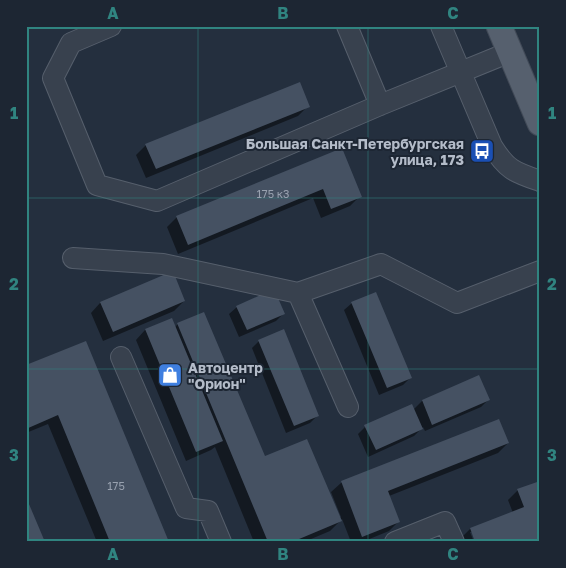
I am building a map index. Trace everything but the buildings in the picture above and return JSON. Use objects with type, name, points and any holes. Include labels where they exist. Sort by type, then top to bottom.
[{"type":"main road","points":[[499,26],[540,123]]},
{"type":"lane","points":[[110,26],[71,43],[52,78],[97,185],[156,201],[380,105],[510,52]]},
{"type":"lane","points":[[347,26],[380,105]]},
{"type":"lane","points":[[441,26],[492,146],[501,160],[514,172],[540,181]]},
{"type":"lane","points":[[73,258],[162,264],[298,293],[381,264],[457,303],[540,271]]},
{"type":"lane","points":[[298,293],[348,407]]},
{"type":"lane","points":[[120,357],[186,508],[208,510],[221,542]]},
{"type":"lane","points":[[395,542],[446,522],[454,542]]},
{"type":"place","name":"Большая Санкт-Петербургская улица, 173","points":[[482,151]]},
{"type":"place","name":"Автоцентр \"Орион\"","points":[[170,375]]}]
